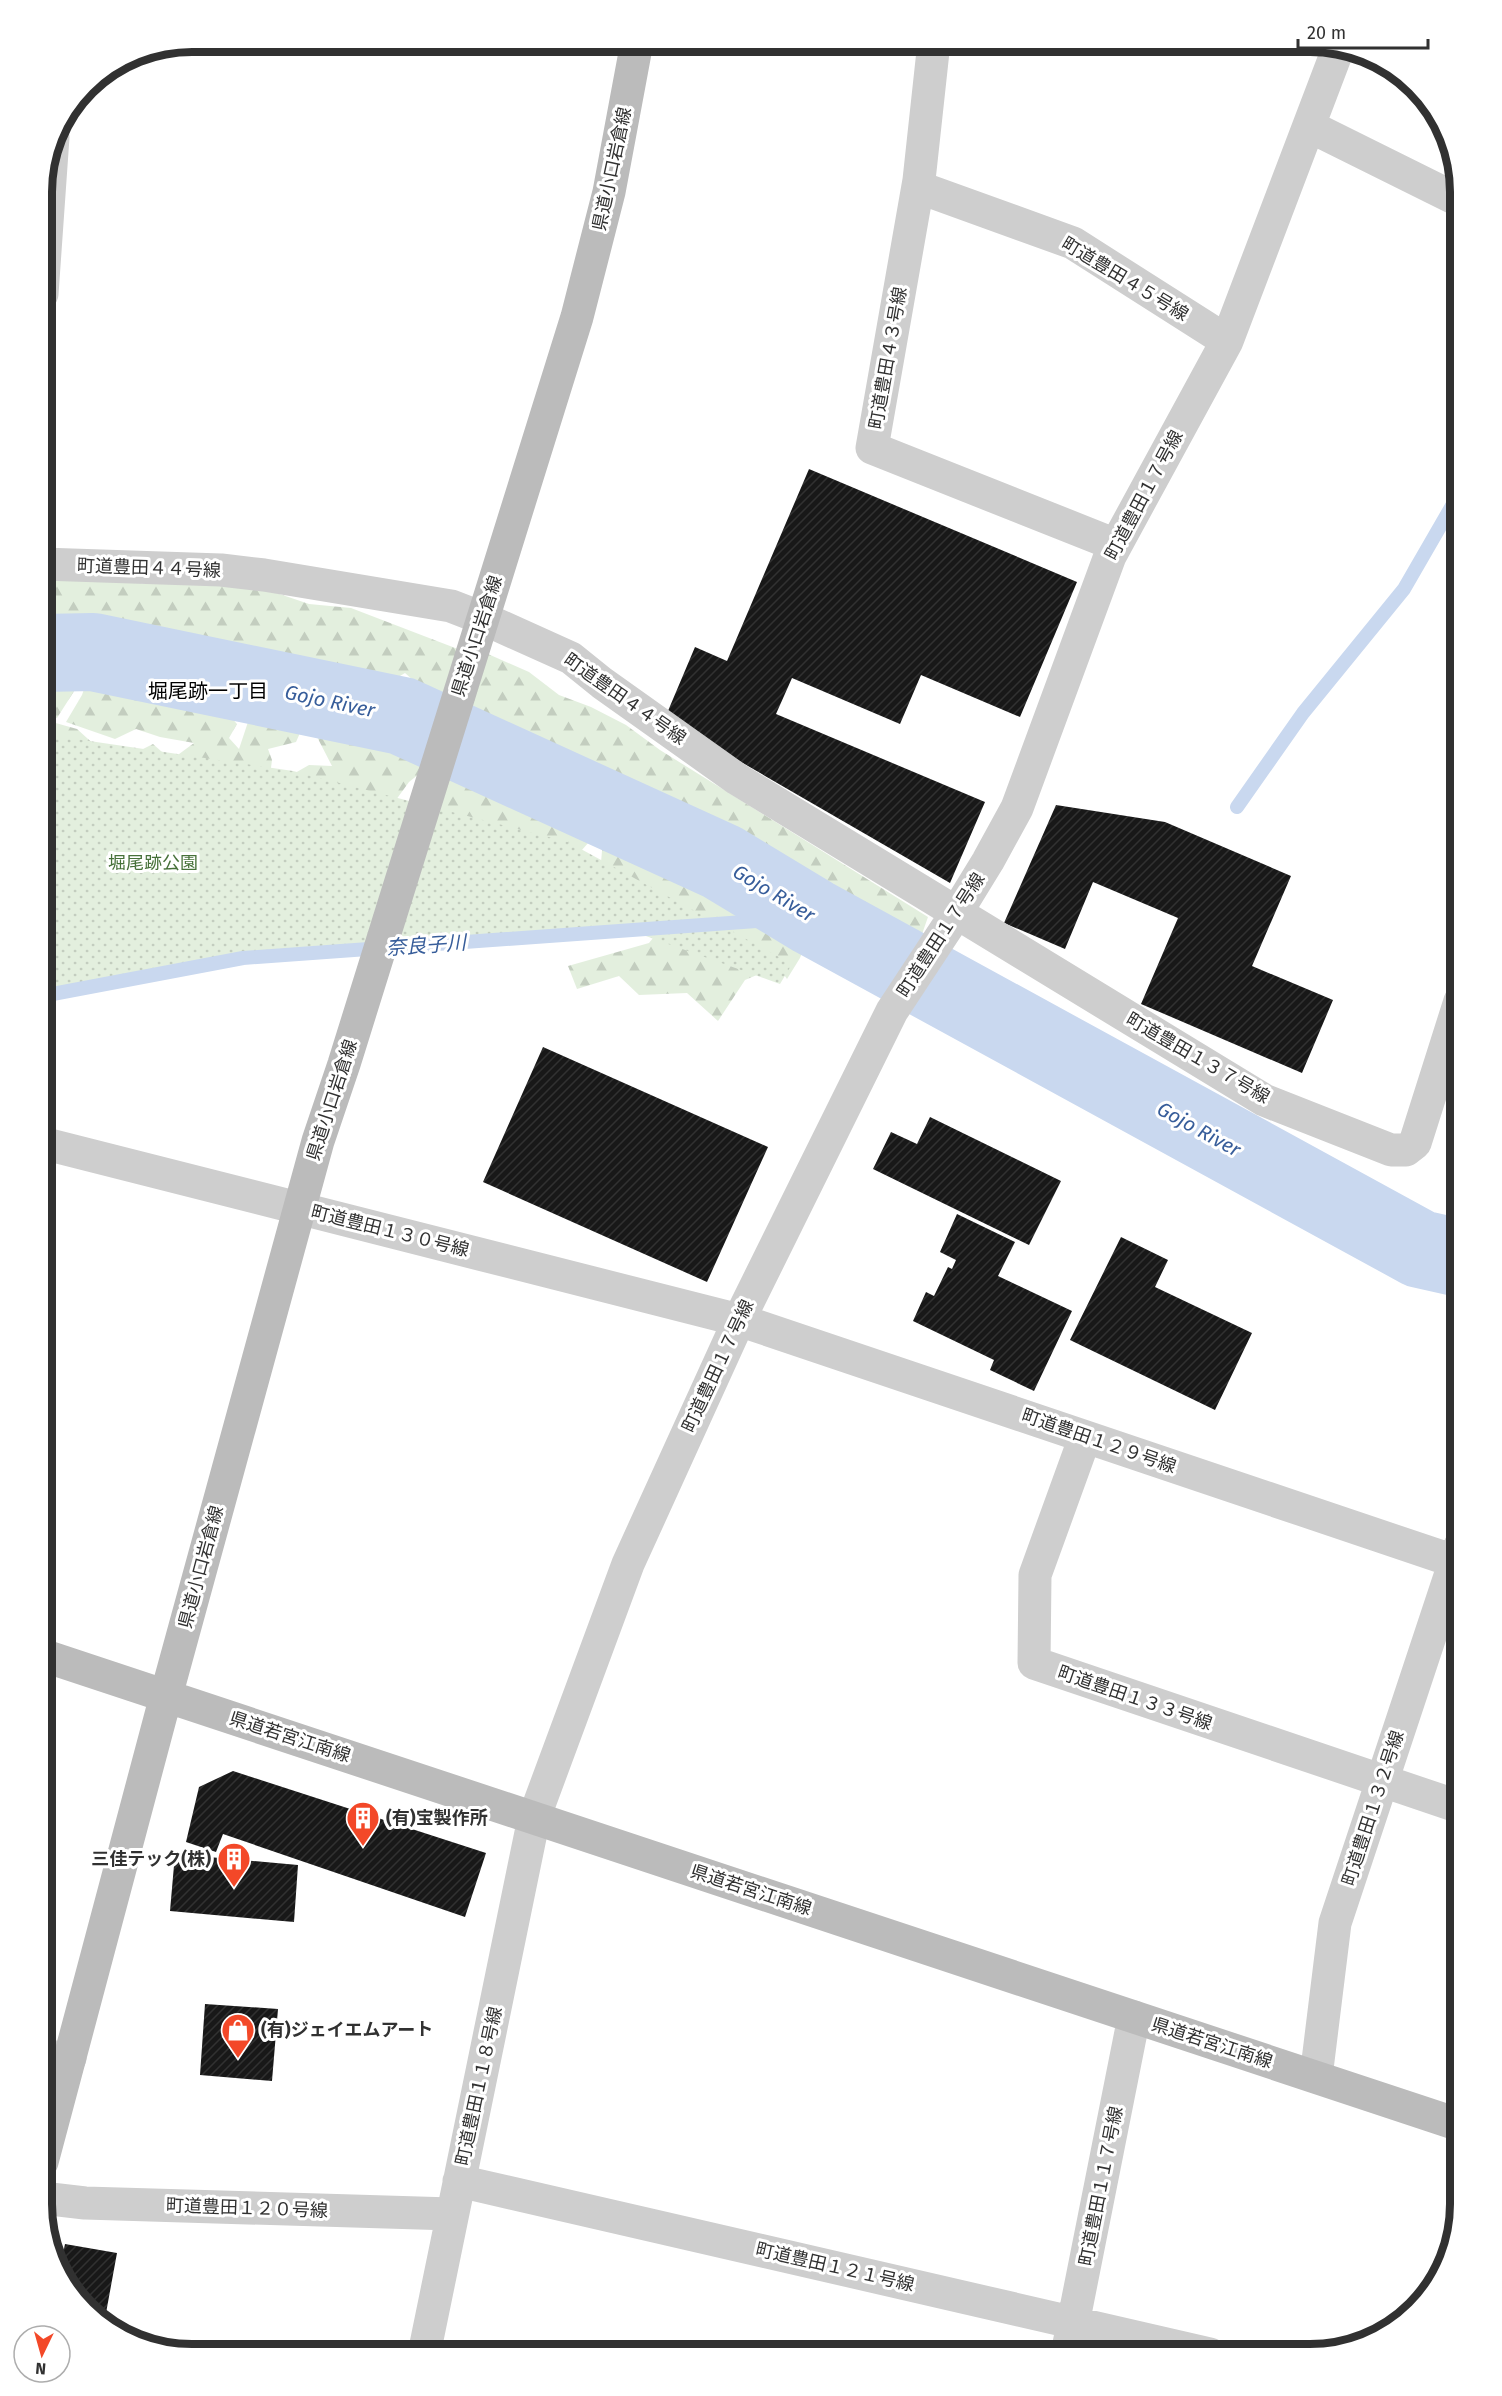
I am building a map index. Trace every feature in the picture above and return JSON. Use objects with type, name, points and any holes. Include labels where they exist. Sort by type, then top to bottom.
[{"type":"main road","name":"県道小口岩倉線","points":[[52,2087],[56,2057],[166,1696],[318,1141],[577,317],[609,192],[635,53]]},
{"type":"main road","name":"県道若宮江南線","points":[[52,1658],[1450,2122]]},
{"type":"street","name":"町道豊田４３号線","points":[[933,53],[918,188],[872,448],[1116,545]]},
{"type":"street","name":"町道豊田１７号線","points":[[534,1818],[628,1564],[739,1320],[892,1011],[994,852],[1017,808],[1110,556],[1227,341],[1336,55]]},
{"type":"street","points":[[1309,126],[1450,196]]},
{"type":"street","name":"町道豊田４５号線","points":[[918,188],[1073,243],[1227,341]]},
{"type":"street","name":"町道豊田４４号線","points":[[53,564],[220,570],[264,575],[451,606],[480,626],[571,658],[602,683],[737,779],[953,918]]},
{"type":"street","name":"町道豊田１３７号線","points":[[953,918],[1264,1100],[1391,1150],[1406,1150],[1415,1143],[1450,1033]]},
{"type":"street","name":"町道豊田１３０号線","points":[[53,1146],[739,1320]]},
{"type":"street","name":"町道豊田１２９号線","points":[[739,1320],[1085,1437],[1450,1554]]},
{"type":"street","name":"町道豊田１３３号線","points":[[1085,1437],[1035,1575],[1034,1664],[1450,1804]]},
{"type":"street","name":"町道豊田１３２号線","points":[[1316,2077],[1335,1923],[1450,1581]]},
{"type":"street","name":"町道豊田１１８号線","points":[[426,2343],[534,1818]]},
{"type":"street","name":"町道豊田１１７号線","points":[[1069,2343],[1134,2017]]},
{"type":"street","name":"町道豊田１２１号線","points":[[459,2181],[1161,2343]]},
{"type":"street","name":"町道豊田１２０号線","points":[[52,2200],[85,2203],[452,2214]]},
{"type":"green space","points":[[109,571],[143,584],[169,579],[259,587],[309,604],[351,608],[463,651],[488,654],[529,672],[559,695],[591,707],[626,725],[660,750],[928,917],[921,937],[892,954],[863,931],[818,928],[775,882],[729,875],[680,852],[640,809],[535,758],[514,728],[461,723],[405,673],[388,683],[336,682],[332,665],[289,670],[228,668],[197,652],[185,663],[148,653],[113,638],[88,642],[53,631],[53,581],[76,580]]},
{"type":"green space","points":[[58,666],[78,685],[57,718],[53,716],[53,674]]},
{"type":"green space","points":[[90,671],[140,672],[228,691],[222,707],[237,724],[229,738],[239,749],[248,722],[238,698],[262,677],[279,681],[287,699],[307,717],[296,742],[268,749],[272,760],[269,783],[53,753],[53,722],[77,729],[98,748],[127,757],[153,744],[171,760],[194,743],[160,737],[136,729],[115,739],[66,722],[82,695]]},
{"type":"green space","points":[[321,712],[374,715],[415,736],[429,766],[409,782],[385,815],[274,785],[309,765],[332,766],[315,733]]},
{"type":"green space","name":"堀尾跡公園","points":[[53,736],[293,771],[568,842],[792,964],[780,984],[629,930],[243,958],[53,994]]},
{"type":"green space","points":[[435,750],[527,764],[580,806],[596,834],[567,867],[599,919],[560,942],[492,937],[421,787]]},
{"type":"green space","points":[[603,839],[642,840],[673,858],[717,874],[720,889],[758,891],[790,926],[808,937],[800,958],[787,979],[778,966],[745,980],[718,1021],[687,993],[639,995],[619,976],[577,989],[568,966],[649,943],[670,917],[599,886]]},
{"type":"building","points":[[809,469],[1077,582],[1020,717],[921,675],[900,724],[792,678],[776,714],[985,802],[950,883],[665,718],[695,647],[727,661]]},
{"type":"building","points":[[1056,805],[1165,822],[1291,876],[1252,966],[1333,1000],[1302,1073],[1141,1004],[1178,918],[1093,882],[1065,949],[1004,923]]},
{"type":"building","points":[[543,1047],[768,1147],[707,1282],[483,1182]]},
{"type":"building","points":[[930,1117],[1061,1181],[1029,1245],[873,1169],[891,1132],[917,1144]]},
{"type":"building","points":[[957,1214],[1015,1242],[998,1276],[1072,1311],[1034,1391],[990,1370],[994,1360],[913,1321],[926,1292],[934,1296],[948,1267],[952,1269],[956,1260],[940,1252]]},
{"type":"building","points":[[1121,1237],[1168,1260],[1155,1287],[1252,1333],[1215,1410],[1070,1340]]},
{"type":"building","name":"(有)宝製作所","points":[[233,1771],[486,1853],[465,1917],[223,1834],[216,1852],[186,1842],[199,1787]]},
{"type":"building","name":"三佳テック(株)","points":[[175,1854],[298,1865],[294,1922],[170,1911]]},
{"type":"building","points":[[205,2004],[278,2009],[272,2081],[200,2075]]},
{"type":"building","points":[[65,2244],[117,2253],[106,2313],[87,2296],[63,2255]]},
{"type":"waterway","points":[[1237,807],[1303,713],[1404,589],[1450,509]]},
{"type":"waterway","name":"Gojo River","points":[[53,653],[93,652],[402,716],[722,862],[813,917],[1420,1249],[1450,1256]]},
{"type":"waterway","name":"奈良子川","points":[[53,994],[243,958],[813,917]]},
{"type":"place","name":"(有)宝製作所","points":[[363,1847]]},
{"type":"place","name":"三佳テック(株)","points":[[234,1888]]},
{"type":"place","name":"(有)ジェイエムアート","points":[[238,2059]]},
{"type":"district","name":"堀尾跡一丁目","points":[[208,691]]}]
